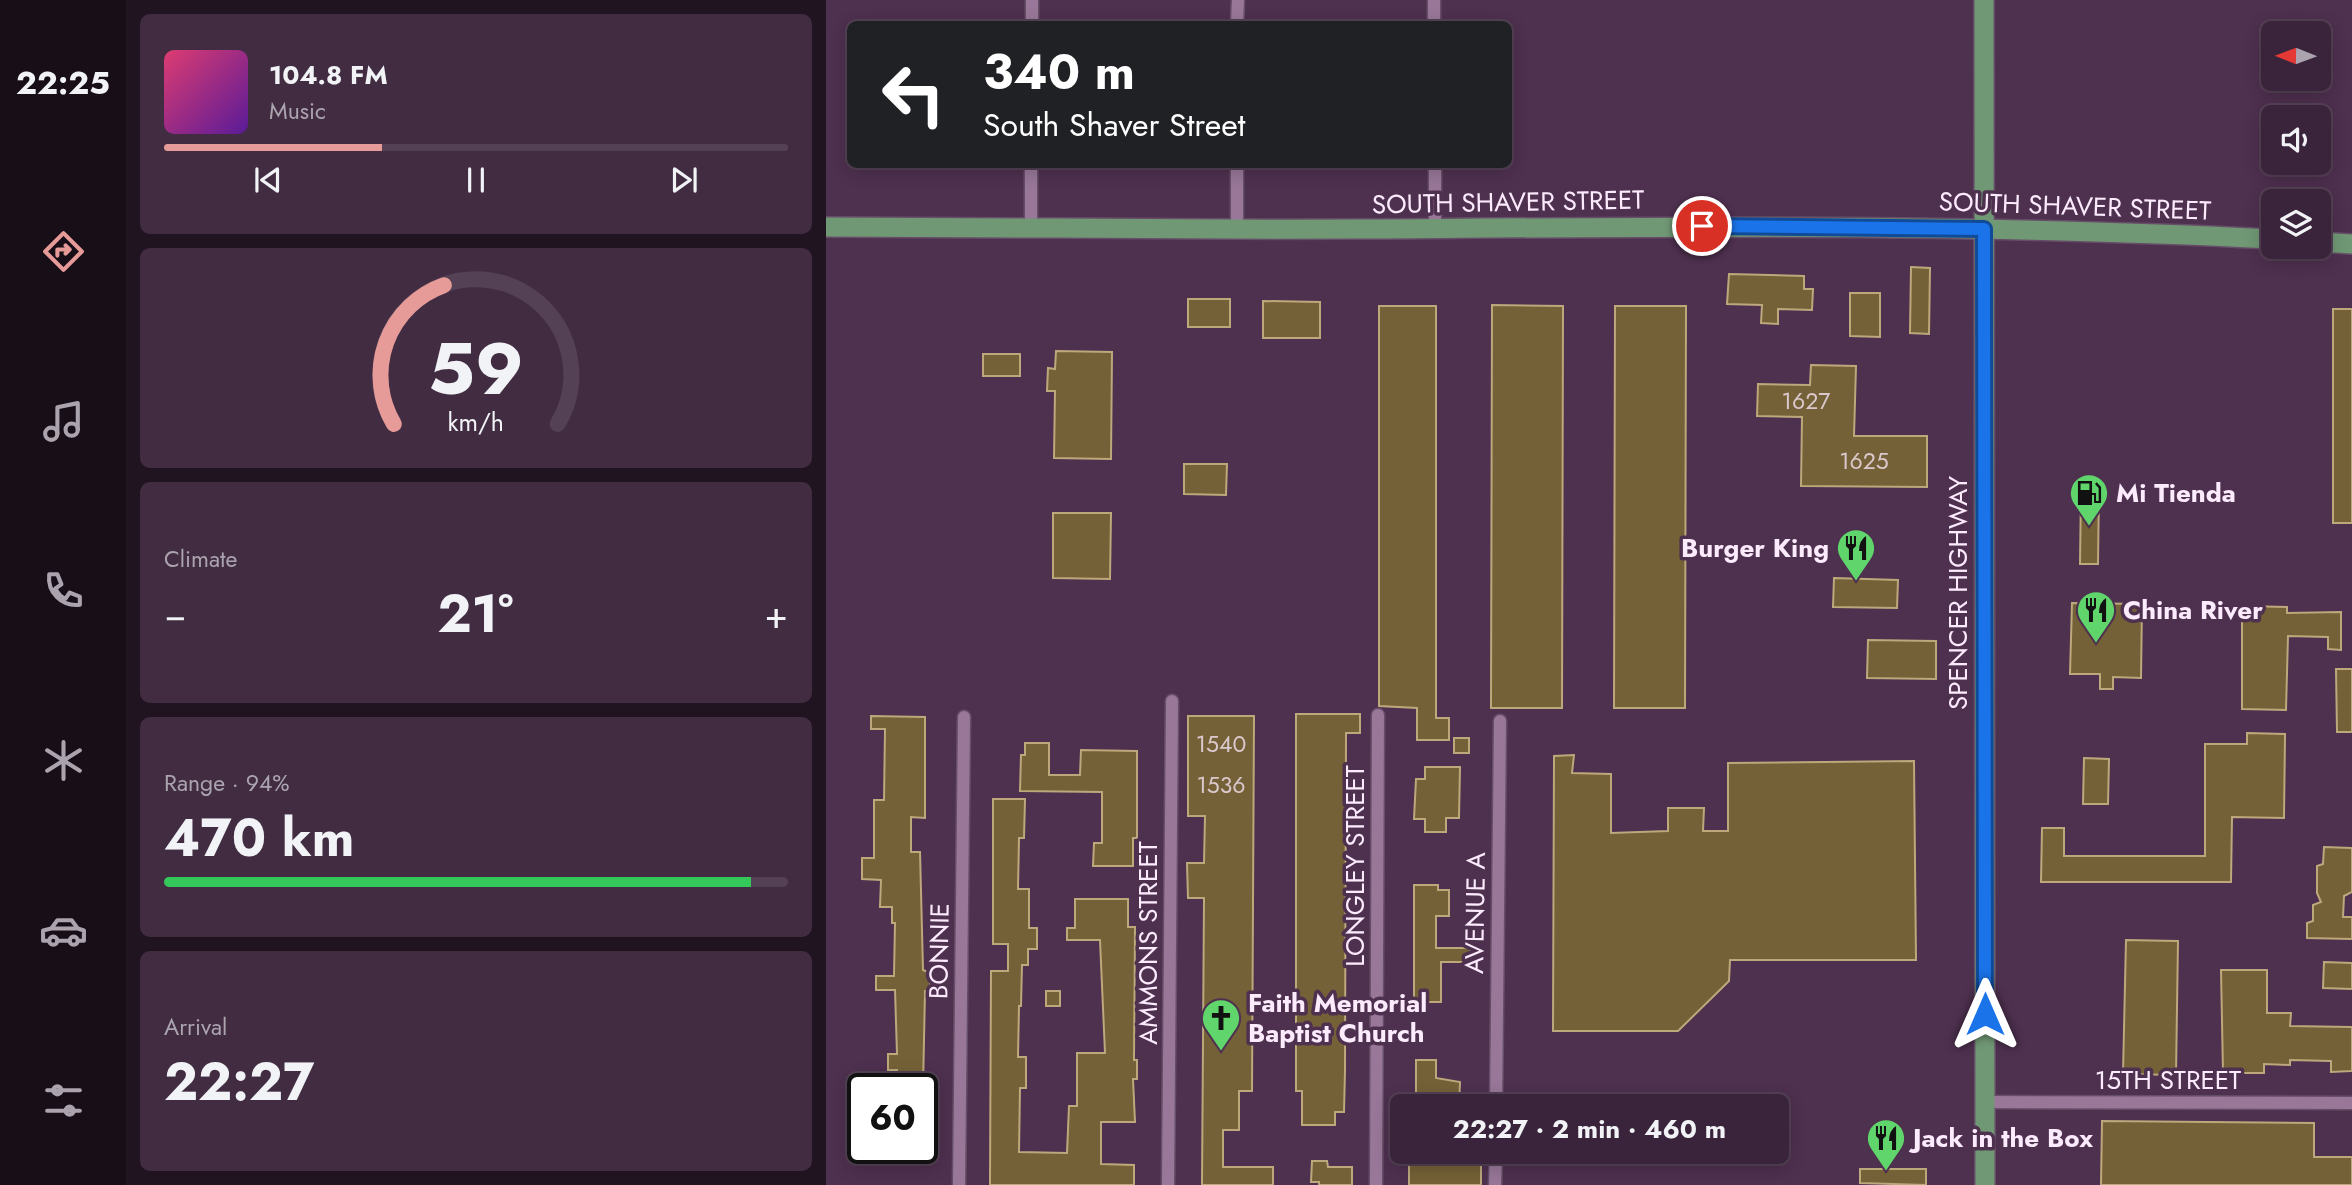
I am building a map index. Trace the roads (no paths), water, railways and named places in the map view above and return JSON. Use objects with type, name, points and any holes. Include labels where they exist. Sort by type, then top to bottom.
[{"type":"main road","name":"SPENCER HIGHWAY","points":[[1984,0],[1985,1185]]},
{"type":"main road","name":"SOUTH SHAVER STREET","points":[[826,227],[1237,230],[1760,225],[2126,231],[2261,238]]},
{"type":"main road","points":[[2331,243],[2352,244]]},
{"type":"street","points":[[1032,0],[1032,21]]},
{"type":"street","points":[[1237,21],[1238,0]]},
{"type":"street","points":[[1434,0],[1434,21]]},
{"type":"street","points":[[1031,168],[1031,227]]},
{"type":"street","points":[[1237,168],[1237,230]]},
{"type":"street","points":[[1435,168],[1435,229]]},
{"type":"street","name":"AMMONS STREET","points":[[1168,1185],[1172,701]]},
{"type":"street","name":"LONGLEY STREET","points":[[1376,1185],[1378,715]]},
{"type":"street","name":"BONNIE","points":[[960,1185],[964,717]]},
{"type":"street","name":"AVENUE A","points":[[1496,1094],[1500,720]]},
{"type":"street","name":"15TH STREET","points":[[1985,1102],[2352,1103]]},
{"type":"street","points":[[1495,1185],[1496,1164]]},
{"type":"place","name":"Mi Tienda","points":[[2089,527]]},
{"type":"place","name":"Burger King","points":[[1856,582]]},
{"type":"place","name":"China River","points":[[2096,644]]},
{"type":"place","name":"Faith Memorial Baptist Church","points":[[1221,1052]]},
{"type":"place","name":"Jack in the Box","points":[[1886,1172]]}]
